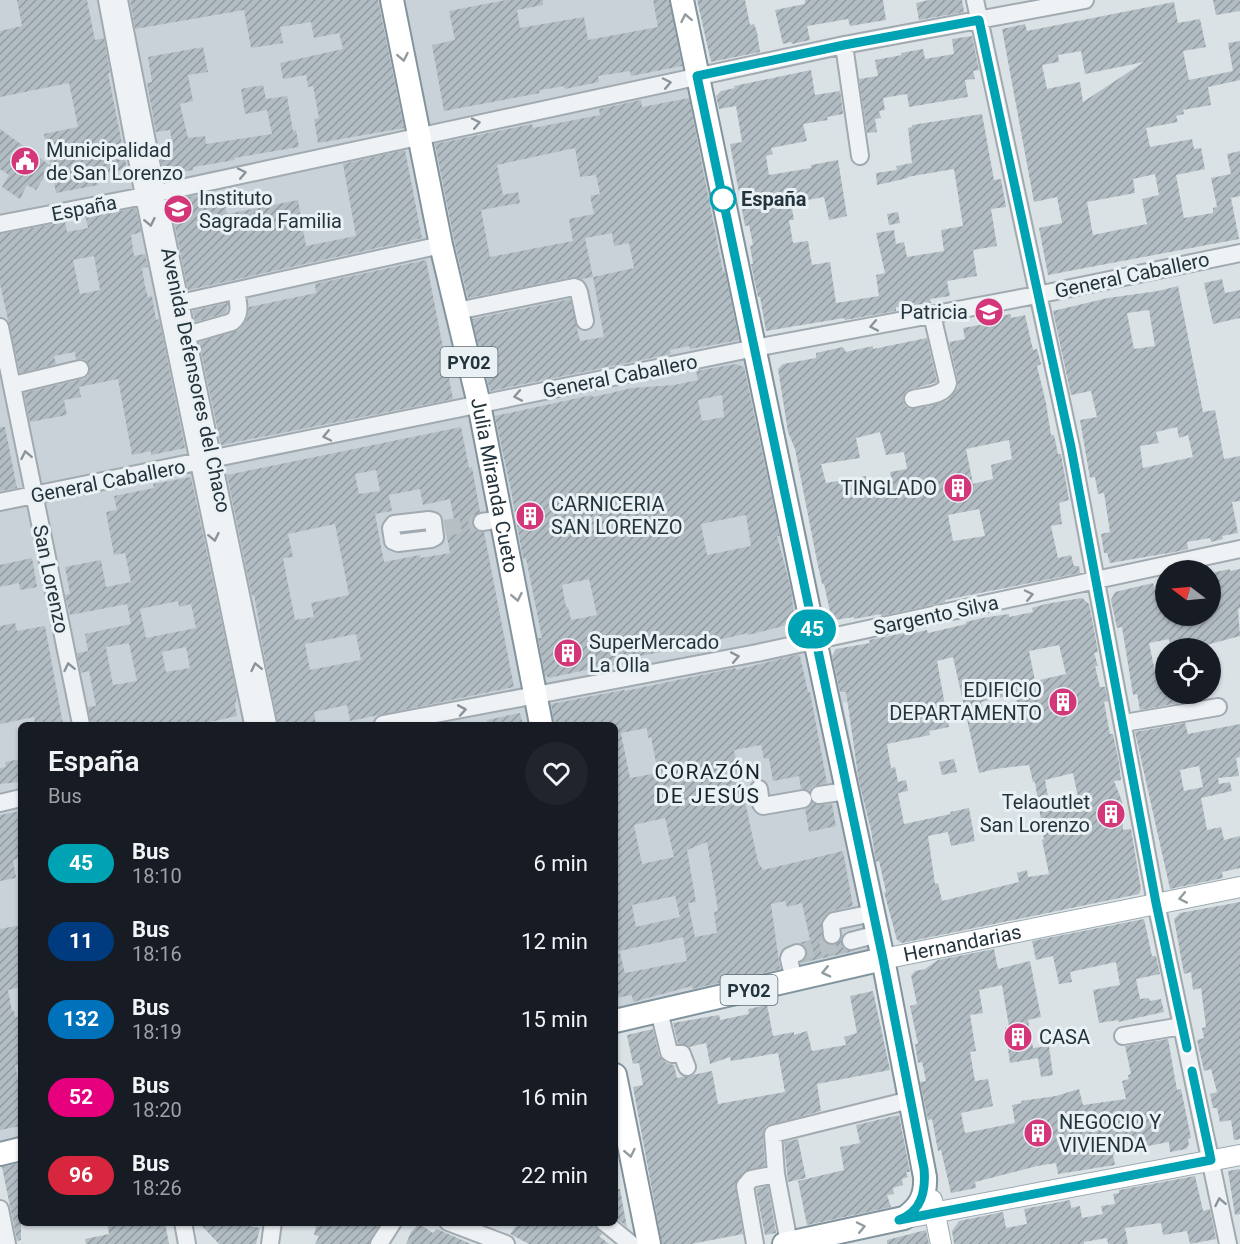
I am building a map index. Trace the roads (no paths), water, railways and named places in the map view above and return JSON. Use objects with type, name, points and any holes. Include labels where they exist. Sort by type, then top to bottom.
[{"type":"highway","name":"Julia Miranda Cueto","points":[[392,0],[441,245],[479,404],[492,521],[541,722]]},
{"type":"highway","points":[[682,0],[883,959],[924,1169],[923,1198],[910,1214],[899,1220],[787,1243]]},
{"type":"highway","name":"Hernandarias","points":[[618,1020],[883,959]]},
{"type":"highway","points":[[618,1090],[649,1244]]},
{"type":"highway","points":[[0,1154],[18,1150]]},
{"type":"main road","name":"Hernandarias","points":[[883,959],[1240,887]]},
{"type":"main road","points":[[899,1220],[1240,1155]]},
{"type":"main road","points":[[924,1169],[941,1244]]},
{"type":"street","name":"Avenida Defensores del Chaco","points":[[107,0],[206,462],[268,722]]},
{"type":"street","name":"Avenida Defensores del Chaco","points":[[119,0],[150,194]]},
{"type":"street","points":[[975,0],[1071,447],[1156,903],[1228,1244]]},
{"type":"street","name":"España","points":[[0,224],[844,45],[1085,0]]},
{"type":"street","points":[[844,45],[860,156]]},
{"type":"street","points":[[173,305],[441,245]]},
{"type":"street","name":"General Caballero","points":[[0,502],[206,462],[755,348],[1037,295],[1240,253]]},
{"type":"street","points":[[457,311],[574,287],[579,292],[585,321]]},
{"type":"street","points":[[187,335],[232,322],[237,318],[239,310],[236,291]]},
{"type":"street","name":"Avenida Defensores del Chaco","points":[[173,305],[187,335],[206,462],[253,722]]},
{"type":"street","points":[[913,399],[943,392],[947,388],[948,383],[932,315]]},
{"type":"street","name":"San Lorenzo","points":[[0,327],[81,722]]},
{"type":"street","points":[[13,385],[81,369]]},
{"type":"street","name":"Sargento Silva","points":[[394,722],[536,697],[815,640],[1240,549]]},
{"type":"street","points":[[1124,723],[1218,707]]},
{"type":"street","points":[[759,789],[763,806],[847,791]]},
{"type":"street","points":[[0,803],[18,799]]},
{"type":"street","points":[[831,935],[831,925],[834,921],[875,924]]},
{"type":"street","points":[[851,941],[875,924]]},
{"type":"street","points":[[794,980],[789,959],[796,953]]},
{"type":"street","points":[[659,1011],[669,1052],[682,1054],[687,1066]]},
{"type":"street","points":[[1123,1036],[1182,1026]]},
{"type":"street","points":[[787,1243],[776,1174],[773,1134],[910,1100]]},
{"type":"street","points":[[755,1244],[745,1186],[751,1179],[776,1174]]},
{"type":"street","points":[[0,1209],[8,1244]]},
{"type":"street","points":[[184,1226],[187,1244]]},
{"type":"street","points":[[270,1244],[272,1226]]},
{"type":"street","points":[[379,1244],[390,1226]]},
{"type":"street","points":[[459,1226],[506,1244]]},
{"type":"street","points":[[609,1226],[631,1244]]},
{"type":"tunnel","points":[[445,528],[482,522]]},
{"type":"tunnel","points":[[797,953],[851,941]]},
{"type":"place","name":"Municipalidad de San Lorenzo","points":[[25,161]]},
{"type":"place","name":"España","points":[[723,199]]},
{"type":"place","name":"Instituto Sagrada Familia","points":[[178,209]]},
{"type":"place","name":"Patricia","points":[[989,312]]},
{"type":"place","name":"TINGLADO","points":[[958,488]]},
{"type":"place","name":"CARNICERIA SAN LORENZO","points":[[530,516]]},
{"type":"place","name":"SuperMercado La Olla","points":[[568,653]]},
{"type":"place","name":"EDIFICIO DEPARTAMENTO","points":[[1063,702]]},
{"type":"place","name":"Telaoutlet San Lorenzo","points":[[1111,814]]},
{"type":"place","name":"CASA","points":[[1018,1037]]},
{"type":"place","name":"NEGOCIO Y VIVIENDA","points":[[1038,1133]]},
{"type":"district","name":"CORAZÓN DE JESÚS","points":[[708,784]]}]
